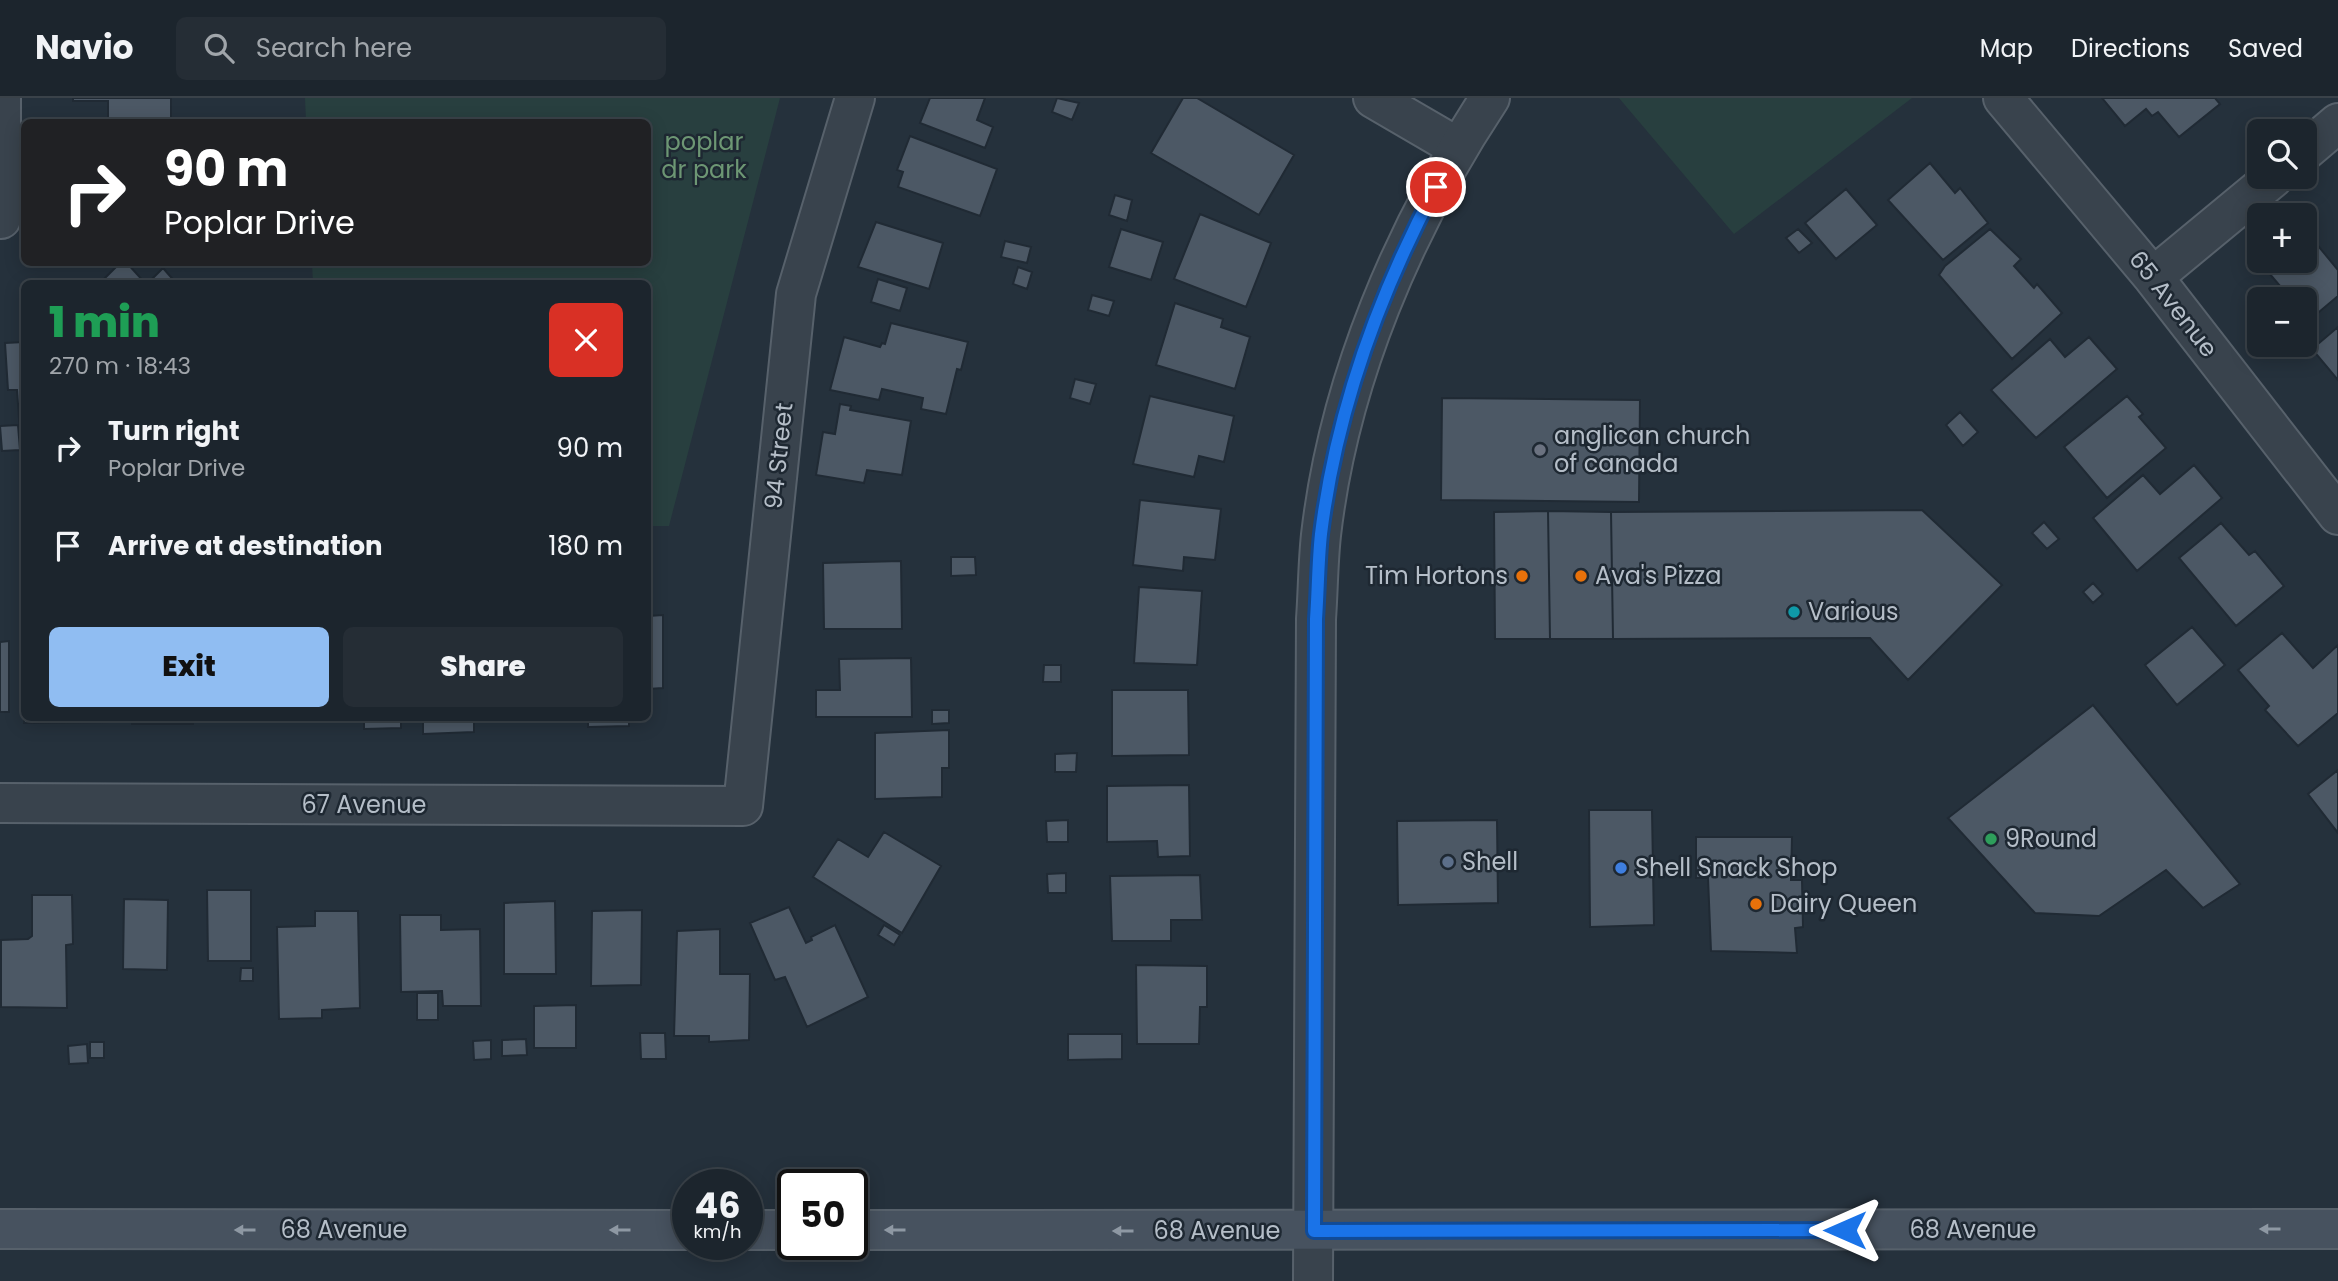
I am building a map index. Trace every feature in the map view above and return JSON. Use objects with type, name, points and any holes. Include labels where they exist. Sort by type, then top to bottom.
[{"type":"main road","name":"68 Avenue","points":[[0,1229],[672,1230]]},
{"type":"main road","name":"68 Avenue","points":[[868,1230],[2338,1229]]},
{"type":"street","points":[[1,98],[1,219]]},
{"type":"street","name":"94 Street","points":[[727,806],[743,806],[796,294],[855,98]]},
{"type":"street","points":[[1373,98],[1457,147]]},
{"type":"street","points":[[1313,1281],[1316,619],[1321,534],[1353,382],[1415,227],[1457,147],[1490,98]]},
{"type":"street","name":"65 Avenue","points":[[2003,98],[2153,277],[2338,515]]},
{"type":"street","points":[[2317,141],[2338,123]]},
{"type":"street","points":[[2153,277],[2259,189]]},
{"type":"street","name":"67 Avenue","points":[[0,803],[727,806]]},
{"type":"green space","name":"poplar dr park","points":[[305,98],[780,98],[669,526],[651,526],[651,280],[313,280],[312,266],[651,266],[651,119],[306,119]]},
{"type":"green space","points":[[1619,98],[1912,98],[1734,234]]},
{"type":"building","points":[[73,98],[171,98],[171,119],[108,119],[108,101],[73,101]]},
{"type":"building","points":[[930,98],[985,98],[977,120],[993,127],[985,148],[920,123]]},
{"type":"building","points":[[1057,98],[1079,103],[1072,120],[1052,112]]},
{"type":"building","points":[[1183,98],[1197,98],[1294,155],[1259,215],[1151,153]]},
{"type":"building","points":[[2102,98],[2215,98],[2220,104],[2179,137],[2158,112],[2152,116],[2146,109],[2125,126]]},
{"type":"building","points":[[910,136],[997,169],[980,216],[898,187],[903,172],[897,170]]},
{"type":"building","points":[[1930,163],[1955,193],[1960,188],[1988,223],[1943,260],[1888,200]]},
{"type":"building","points":[[1846,189],[1877,225],[1836,259],[1805,223]]},
{"type":"building","points":[[1115,195],[1132,200],[1127,221],[1109,215]]},
{"type":"building","points":[[1200,214],[1271,243],[1246,307],[1174,279]]},
{"type":"building","points":[[876,222],[943,243],[929,289],[858,267]]},
{"type":"building","points":[[1121,229],[1163,242],[1151,280],[1109,267]]},
{"type":"building","points":[[1798,229],[1812,243],[1799,253],[1786,238]]},
{"type":"building","points":[[1990,229],[2021,259],[2014,266],[2034,288],[2037,284],[2062,313],[2012,359],[1939,275],[1945,266]]},
{"type":"building","points":[[1005,241],[1031,247],[1027,263],[1001,257]]},
{"type":"building","points":[[2317,245],[2338,270],[2338,296],[2317,314],[2317,287],[2281,287],[2269,273],[2317,273]]},
{"type":"building","points":[[117,266],[130,266],[142,280],[103,280]]},
{"type":"building","points":[[1018,267],[1032,272],[1027,289],[1013,284]]},
{"type":"building","points":[[163,268],[174,280],[151,280]]},
{"type":"building","points":[[878,279],[907,288],[900,311],[871,302]]},
{"type":"building","points":[[1092,295],[1114,301],[1109,316],[1088,310]]},
{"type":"building","points":[[1175,303],[1223,319],[1221,327],[1250,337],[1235,389],[1156,365]]},
{"type":"building","points":[[891,323],[968,342],[961,370],[957,369],[946,414],[921,409],[923,398],[882,389],[879,400],[830,390],[844,337],[880,347],[882,343],[885,344]]},
{"type":"building","points":[[2338,327],[2338,380],[2317,355],[2317,345]]},
{"type":"building","points":[[2089,337],[2117,369],[2036,438],[1991,390],[2050,339],[2065,357]]},
{"type":"building","points":[[21,342],[21,445],[17,390],[8,390],[5,343]]},
{"type":"building","points":[[1075,379],[1096,384],[1090,404],[1070,398]]},
{"type":"building","points":[[1150,396],[1234,416],[1224,462],[1199,456],[1194,477],[1133,464]]},
{"type":"building","points":[[2127,396],[2143,414],[2139,417],[2166,448],[2107,498],[2064,447]]},
{"type":"building","name":"anglican church of canada","points":[[1442,398],[1640,400],[1639,502],[1441,500]]},
{"type":"building","points":[[840,404],[851,406],[850,410],[911,421],[902,475],[867,470],[864,483],[816,475],[823,432],[835,434]]},
{"type":"building","points":[[1960,412],[1978,432],[1963,446],[1946,425]]},
{"type":"building","points":[[18,425],[20,450],[2,451],[0,426]]},
{"type":"building","points":[[2194,465],[2222,498],[2137,571],[2093,518],[2143,475],[2160,494]]},
{"type":"building","points":[[1140,500],[1221,509],[1215,560],[1184,557],[1183,571],[1133,565]]},
{"type":"building","name":"Various","points":[[1922,510],[2002,585],[1908,680],[1870,638],[1613,639],[1611,512]]},
{"type":"building","name":"Tim Hortons","points":[[1548,511],[1550,639],[1495,639],[1494,512]]},
{"type":"building","name":"Ava's Pizza","points":[[1548,511],[1611,512],[1613,639],[1550,639]]},
{"type":"building","points":[[2044,522],[2059,539],[2047,549],[2032,533]]},
{"type":"building","points":[[2221,523],[2249,555],[2255,551],[2284,586],[2236,626],[2179,558]]},
{"type":"building","points":[[951,557],[975,557],[976,575],[951,576]]},
{"type":"building","points":[[901,561],[902,629],[824,629],[823,563]]},
{"type":"building","points":[[2093,583],[2103,594],[2093,603],[2083,592]]},
{"type":"building","points":[[1139,587],[1202,591],[1197,665],[1134,663]]},
{"type":"building","points":[[663,615],[663,688],[651,689],[651,616]]},
{"type":"building","points":[[2192,627],[2225,665],[2177,705],[2145,665]]},
{"type":"building","points":[[2282,633],[2313,668],[2338,645],[2338,713],[2298,746],[2265,710],[2269,706],[2238,670]]},
{"type":"building","points":[[9,641],[9,712],[0,712],[0,642]]},
{"type":"building","points":[[911,658],[912,717],[816,717],[816,690],[840,690],[839,659]]},
{"type":"building","points":[[1044,665],[1061,665],[1061,682],[1043,682]]},
{"type":"building","points":[[1112,690],[1188,690],[1189,755],[1112,756]]},
{"type":"building","points":[[2093,705],[2240,884],[2203,908],[2166,870],[2099,916],[2035,913],[1948,818]]},
{"type":"building","points":[[932,710],[949,710],[949,723],[932,724]]},
{"type":"building","points":[[24,721],[109,721],[109,722]]},
{"type":"building","points":[[132,721],[193,721],[193,724],[132,724]]},
{"type":"building","points":[[364,721],[401,721],[401,728],[364,729]]},
{"type":"building","points":[[423,721],[474,721],[474,732],[423,734]]},
{"type":"building","points":[[588,721],[629,721],[629,726],[588,727]]},
{"type":"building","points":[[949,730],[949,768],[942,768],[942,797],[875,799],[875,733]]},
{"type":"building","points":[[1077,753],[1076,772],[1055,772],[1055,754]]},
{"type":"building","points":[[2338,770],[2338,833],[2308,794]]},
{"type":"building","points":[[1189,785],[1190,856],[1158,857],[1157,841],[1107,842],[1107,786]]},
{"type":"building","name":"Shell Snack Shop","points":[[1589,810],[1652,810],[1654,925],[1590,927]]},
{"type":"building","points":[[1068,820],[1068,842],[1047,842],[1046,821]]},
{"type":"building","name":"Shell","points":[[1497,820],[1498,903],[1398,905],[1397,821]]},
{"type":"building","points":[[884,832],[941,866],[902,933],[813,877],[838,839],[868,857]]},
{"type":"building","name":"Dairy Queen","points":[[1696,837],[1792,837],[1791,880],[1802,880],[1803,927],[1795,928],[1797,953],[1711,951],[1708,878],[1696,878]]},
{"type":"building","points":[[1066,873],[1066,893],[1048,893],[1047,874]]},
{"type":"building","points":[[1200,875],[1202,920],[1171,920],[1171,941],[1112,941],[1110,876]]},
{"type":"building","points":[[207,890],[251,890],[251,961],[208,961]]},
{"type":"building","points":[[32,895],[72,895],[73,944],[66,945],[67,1008],[1,1007],[1,940],[28,939],[32,936]]},
{"type":"building","points":[[124,899],[168,900],[167,970],[123,969]]},
{"type":"building","points":[[555,901],[556,974],[504,974],[504,903]]},
{"type":"building","points":[[789,907],[806,943],[812,940],[811,937],[835,925],[868,997],[807,1027],[785,977],[775,980],[750,923]]},
{"type":"building","points":[[642,910],[641,985],[591,986],[592,911]]},
{"type":"building","points":[[315,911],[358,911],[360,1008],[322,1010],[322,1018],[279,1019],[277,927],[315,926]]},
{"type":"building","points":[[400,915],[441,915],[441,930],[480,929],[481,1006],[443,1006],[442,991],[401,992]]},
{"type":"building","points":[[884,925],[900,935],[894,945],[878,935]]},
{"type":"building","points":[[720,929],[720,974],[750,974],[749,1040],[709,1042],[709,1036],[674,1036],[677,931]]},
{"type":"building","points":[[1136,965],[1207,966],[1207,1007],[1200,1007],[1199,1044],[1137,1044]]},
{"type":"building","points":[[241,968],[253,968],[253,981],[240,981]]},
{"type":"building","points":[[417,993],[438,993],[438,1020],[417,1020]]},
{"type":"building","points":[[576,1005],[576,1048],[534,1048],[534,1006]]},
{"type":"building","points":[[640,1033],[665,1033],[666,1059],[641,1059]]},
{"type":"building","points":[[1068,1034],[1122,1034],[1122,1059],[1068,1060]]},
{"type":"building","points":[[526,1039],[527,1055],[502,1056],[502,1040]]},
{"type":"building","points":[[491,1040],[491,1059],[474,1060],[473,1041]]},
{"type":"building","points":[[90,1042],[104,1042],[104,1058],[90,1058]]},
{"type":"building","points":[[87,1044],[88,1063],[69,1064],[68,1046]]},
{"type":"place","name":"anglican church of canada","points":[[1540,450]]},
{"type":"place","name":"Tim Hortons","points":[[1522,576]]},
{"type":"place","name":"Ava's Pizza","points":[[1581,576]]},
{"type":"place","name":"Various","points":[[1794,612]]},
{"type":"place","name":"9Round","points":[[1991,839]]},
{"type":"place","name":"Shell","points":[[1448,862]]},
{"type":"place","name":"Shell Snack Shop","points":[[1621,868]]},
{"type":"place","name":"Dairy Queen","points":[[1756,904]]},
{"type":"route","points":[[1436,187],[1415,227],[1377,316],[1353,382],[1321,534],[1316,619],[1314,1231],[1845,1230]]}]
